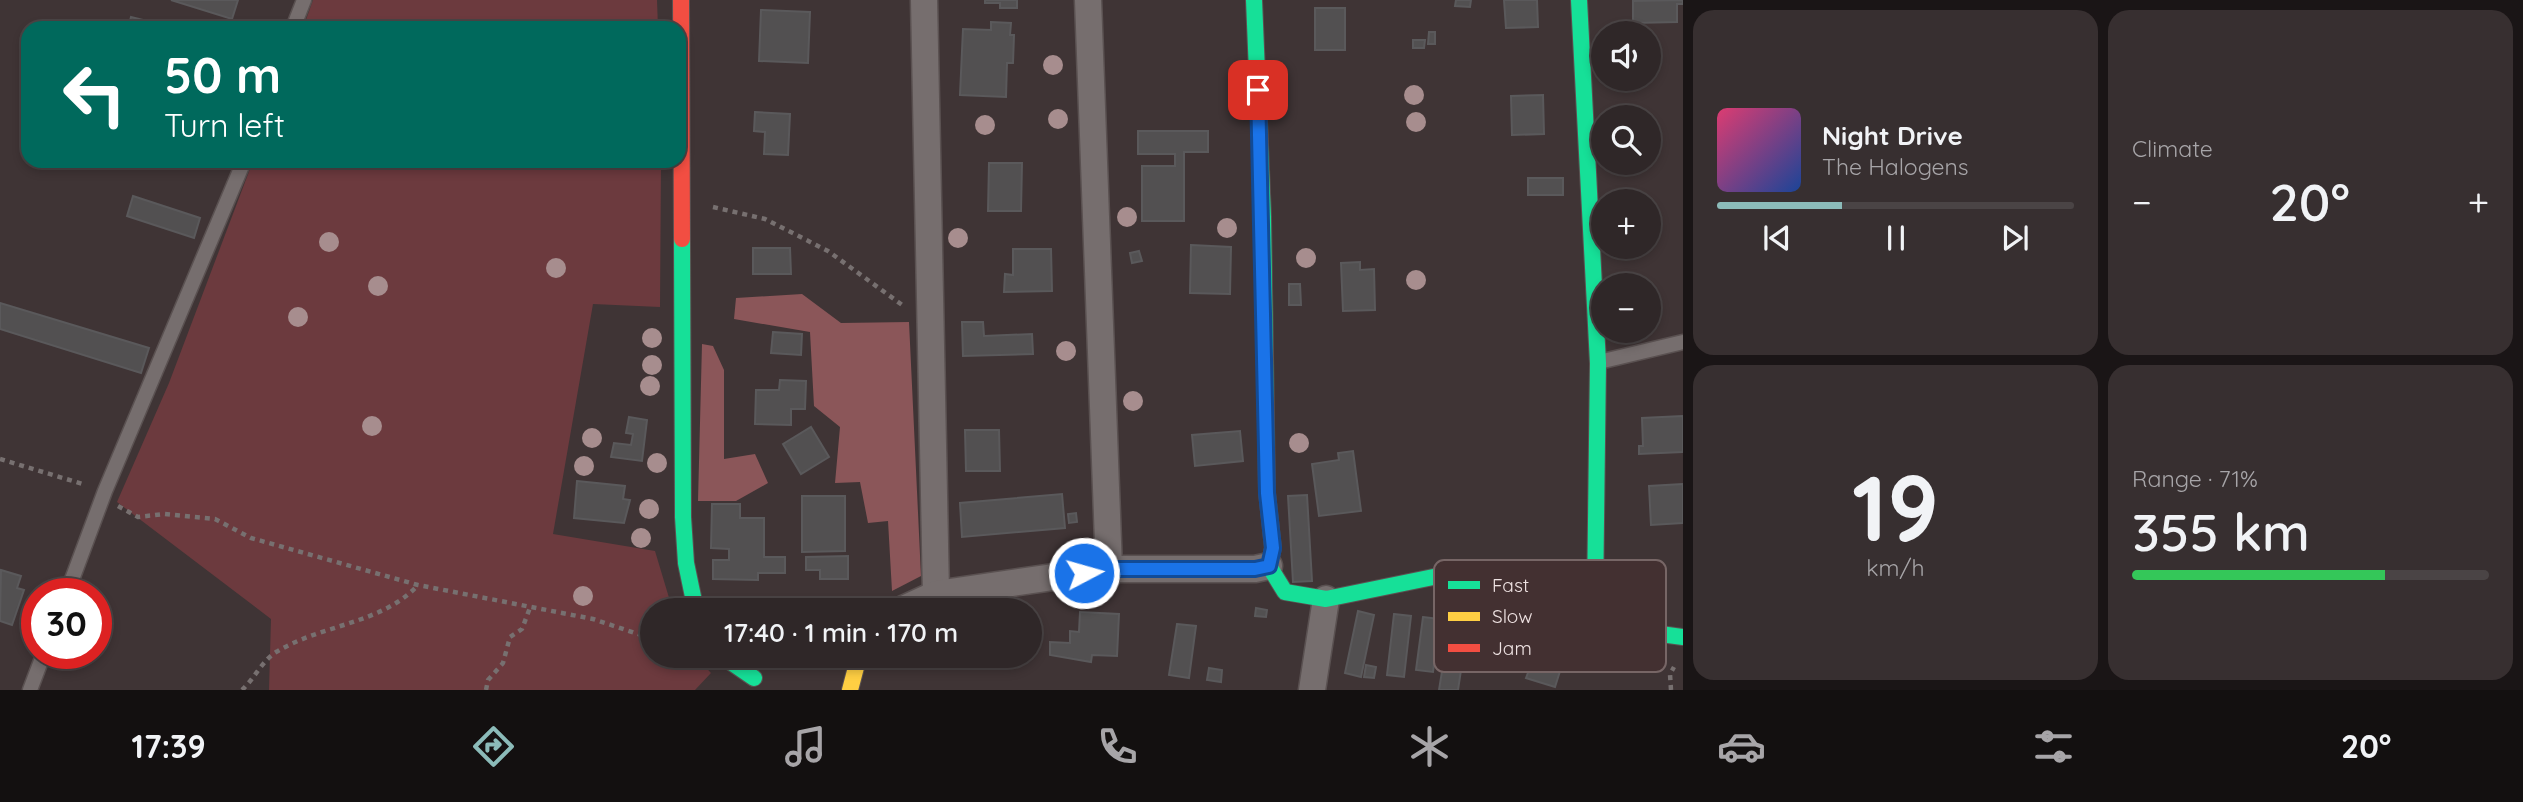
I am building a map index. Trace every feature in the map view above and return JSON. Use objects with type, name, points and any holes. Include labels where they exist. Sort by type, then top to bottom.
[{"type":"street","points":[[681,0],[681,21]]},
{"type":"street","points":[[924,0],[936,594]]},
{"type":"street","points":[[1088,0],[1109,569]]},
{"type":"street","points":[[1254,0],[1263,217],[1267,493],[1273,548],[1269,566],[1285,592],[1326,599],[1434,577]]},
{"type":"street","points":[[1579,0],[1598,363],[1596,560]]},
{"type":"street","points":[[681,168],[682,517],[686,563],[695,598]]},
{"type":"street","points":[[927,598],[936,594],[1109,569],[1255,569],[1269,566]]},
{"type":"street","points":[[1312,690],[1326,599]]},
{"type":"street","points":[[737,668],[757,684]]},
{"type":"street","points":[[850,690],[858,668]]},
{"type":"lane","points":[[296,21],[304,0]]},
{"type":"lane","points":[[73,578],[105,491],[241,168]]},
{"type":"lane","points":[[1598,363],[1683,342]]},
{"type":"lane","points":[[30,690],[38,669]]},
{"type":"path","points":[[681,189],[703,205],[765,219],[828,251],[878,289],[929,322]]},
{"type":"path","points":[[0,459],[105,491],[116,505],[138,517],[164,514],[215,519],[251,538],[418,585],[531,604],[593,619],[640,635]]},
{"type":"path","points":[[242,690],[275,652],[333,627],[386,610],[403,601],[418,585]]},
{"type":"path","points":[[486,690],[488,680],[503,663],[510,637],[522,629],[531,604]]},
{"type":"shaded area","points":[[313,0],[657,0],[658,21],[306,21]]},
{"type":"shaded area","points":[[250,168],[661,168],[660,307],[593,304],[553,534],[655,551],[669,598],[640,598],[640,668],[706,668],[711,673],[695,690],[269,690],[271,619],[117,502],[169,383]]},
{"type":"shaded area","points":[[802,294],[841,323],[909,322],[921,576],[892,591],[888,521],[868,523],[860,482],[835,483],[840,427],[814,406],[810,332],[734,319],[736,298]]},
{"type":"shaded area","points":[[702,344],[713,346],[724,370],[724,459],[755,454],[768,483],[736,501],[698,501]]},
{"type":"building","points":[[171,0],[238,0],[232,19]]},
{"type":"building","points":[[985,0],[1017,0],[1017,8],[1000,8],[1000,3],[985,3]]},
{"type":"building","points":[[1456,0],[1471,0],[1470,7],[1455,6]]},
{"type":"building","points":[[1504,0],[1537,0],[1538,27],[1506,28]]},
{"type":"building","points":[[1683,0],[1683,4],[1677,4],[1677,22],[1633,21],[1633,1]]},
{"type":"building","points":[[1315,8],[1345,8],[1345,50],[1315,50]]},
{"type":"building","points":[[761,10],[810,12],[808,63],[759,61]]},
{"type":"building","points":[[131,17],[147,21],[130,21]]},
{"type":"building","points":[[991,22],[1011,23],[1010,35],[1014,35],[1013,63],[1007,63],[1006,97],[960,95],[963,29],[991,30]]},
{"type":"building","points":[[1429,32],[1435,32],[1435,44],[1428,44]]},
{"type":"building","points":[[1413,40],[1425,40],[1424,48],[1413,48]]},
{"type":"building","points":[[1543,95],[1544,134],[1512,135],[1511,96]]},
{"type":"building","points":[[755,112],[790,114],[788,155],[764,154],[765,132],[754,131]]},
{"type":"building","points":[[1138,131],[1208,131],[1208,152],[1184,152],[1184,221],[1142,221],[1142,166],[1175,166],[1175,154],[1138,154]]},
{"type":"building","points":[[989,163],[1022,163],[1021,211],[988,211]]},
{"type":"building","points":[[1528,178],[1563,178],[1563,195],[1528,195]]},
{"type":"building","points":[[133,196],[200,218],[194,238],[127,216]]},
{"type":"building","points":[[1191,245],[1231,247],[1230,294],[1190,293]]},
{"type":"building","points":[[753,248],[790,248],[791,274],[753,274]]},
{"type":"building","points":[[1013,249],[1051,249],[1052,291],[1004,292],[1005,274],[1013,275]]},
{"type":"building","points":[[1139,251],[1142,261],[1132,263],[1130,253]]},
{"type":"building","points":[[1360,262],[1360,270],[1374,269],[1375,310],[1343,311],[1341,263]]},
{"type":"building","points":[[1289,284],[1300,284],[1301,305],[1289,305]]},
{"type":"building","points":[[0,303],[149,348],[141,373],[0,329]]},
{"type":"building","points":[[962,322],[983,322],[984,336],[1032,334],[1033,354],[963,356]]},
{"type":"building","points":[[773,332],[802,334],[801,355],[771,353]]},
{"type":"building","points":[[780,380],[806,381],[805,409],[791,409],[791,425],[755,424],[756,390],[779,390]]},
{"type":"building","points":[[1683,416],[1683,452],[1639,454],[1639,446],[1643,446],[1642,418]]},
{"type":"building","points":[[629,417],[647,420],[642,461],[611,457],[614,443],[631,445],[633,434],[626,433]]},
{"type":"building","points":[[811,427],[829,457],[801,474],[783,444]]},
{"type":"building","points":[[965,430],[999,430],[1000,471],[966,471]]},
{"type":"building","points":[[1240,431],[1243,461],[1195,466],[1192,435]]},
{"type":"building","points":[[1353,451],[1361,511],[1319,516],[1312,464],[1339,460],[1338,453]]},
{"type":"building","points":[[577,481],[625,486],[623,499],[630,500],[624,523],[574,518]]},
{"type":"building","points":[[1683,484],[1683,523],[1651,525],[1649,486]]},
{"type":"building","points":[[1062,494],[1065,528],[962,537],[960,503]]},
{"type":"building","points":[[1307,495],[1312,581],[1293,582],[1288,496]]},
{"type":"building","points":[[802,496],[845,496],[845,551],[802,552]]},
{"type":"building","points":[[712,504],[740,504],[740,518],[764,518],[764,557],[785,557],[785,573],[758,573],[758,580],[713,579],[713,560],[729,560],[729,549],[711,548]]},
{"type":"building","points":[[1076,513],[1077,522],[1069,523],[1068,514]]},
{"type":"building","points":[[848,556],[848,579],[820,579],[820,570],[806,570],[806,557]]},
{"type":"building","points":[[1,570],[21,576],[17,588],[21,589],[21,599],[12,625],[0,621]]},
{"type":"building","points":[[1256,608],[1267,610],[1266,617],[1255,616]]},
{"type":"building","points":[[1358,611],[1374,615],[1361,677],[1345,673]]},
{"type":"building","points":[[1080,612],[1119,614],[1117,656],[1092,655],[1091,662],[1050,655],[1050,642],[1070,643],[1070,631],[1079,632]]},
{"type":"building","points":[[1394,614],[1411,616],[1404,677],[1387,675]]},
{"type":"building","points":[[1423,617],[1434,618],[1433,672],[1416,670]]},
{"type":"building","points":[[1177,624],[1196,626],[1189,678],[1169,675]]},
{"type":"building","points":[[1366,665],[1376,667],[1374,678],[1364,677]]},
{"type":"building","points":[[1209,668],[1222,670],[1221,682],[1207,680]]},
{"type":"building","points":[[1442,672],[1461,672],[1458,690],[1439,690]]},
{"type":"building","points":[[1528,672],[1560,672],[1555,687],[1526,678]]},
{"type":"traffic: fast","points":[[1254,0],[1263,217],[1267,493],[1273,548],[1269,566],[1285,592],[1326,599],[1434,577]]},
{"type":"traffic: fast","points":[[1579,0],[1598,363],[1596,560]]},
{"type":"traffic: fast","points":[[682,239],[683,517],[686,563],[693,598]]},
{"type":"traffic: fast","points":[[1666,635],[1683,637]]},
{"type":"traffic: fast","points":[[739,668],[754,678]]},
{"type":"traffic: slow","points":[[850,690],[856,668]]},
{"type":"traffic: jam","points":[[681,0],[681,21]]},
{"type":"traffic: jam","points":[[682,168],[682,239]]},
{"type":"route","points":[[1084,573],[1109,569],[1255,569],[1269,566],[1273,548],[1267,493],[1263,217],[1258,90]]}]
